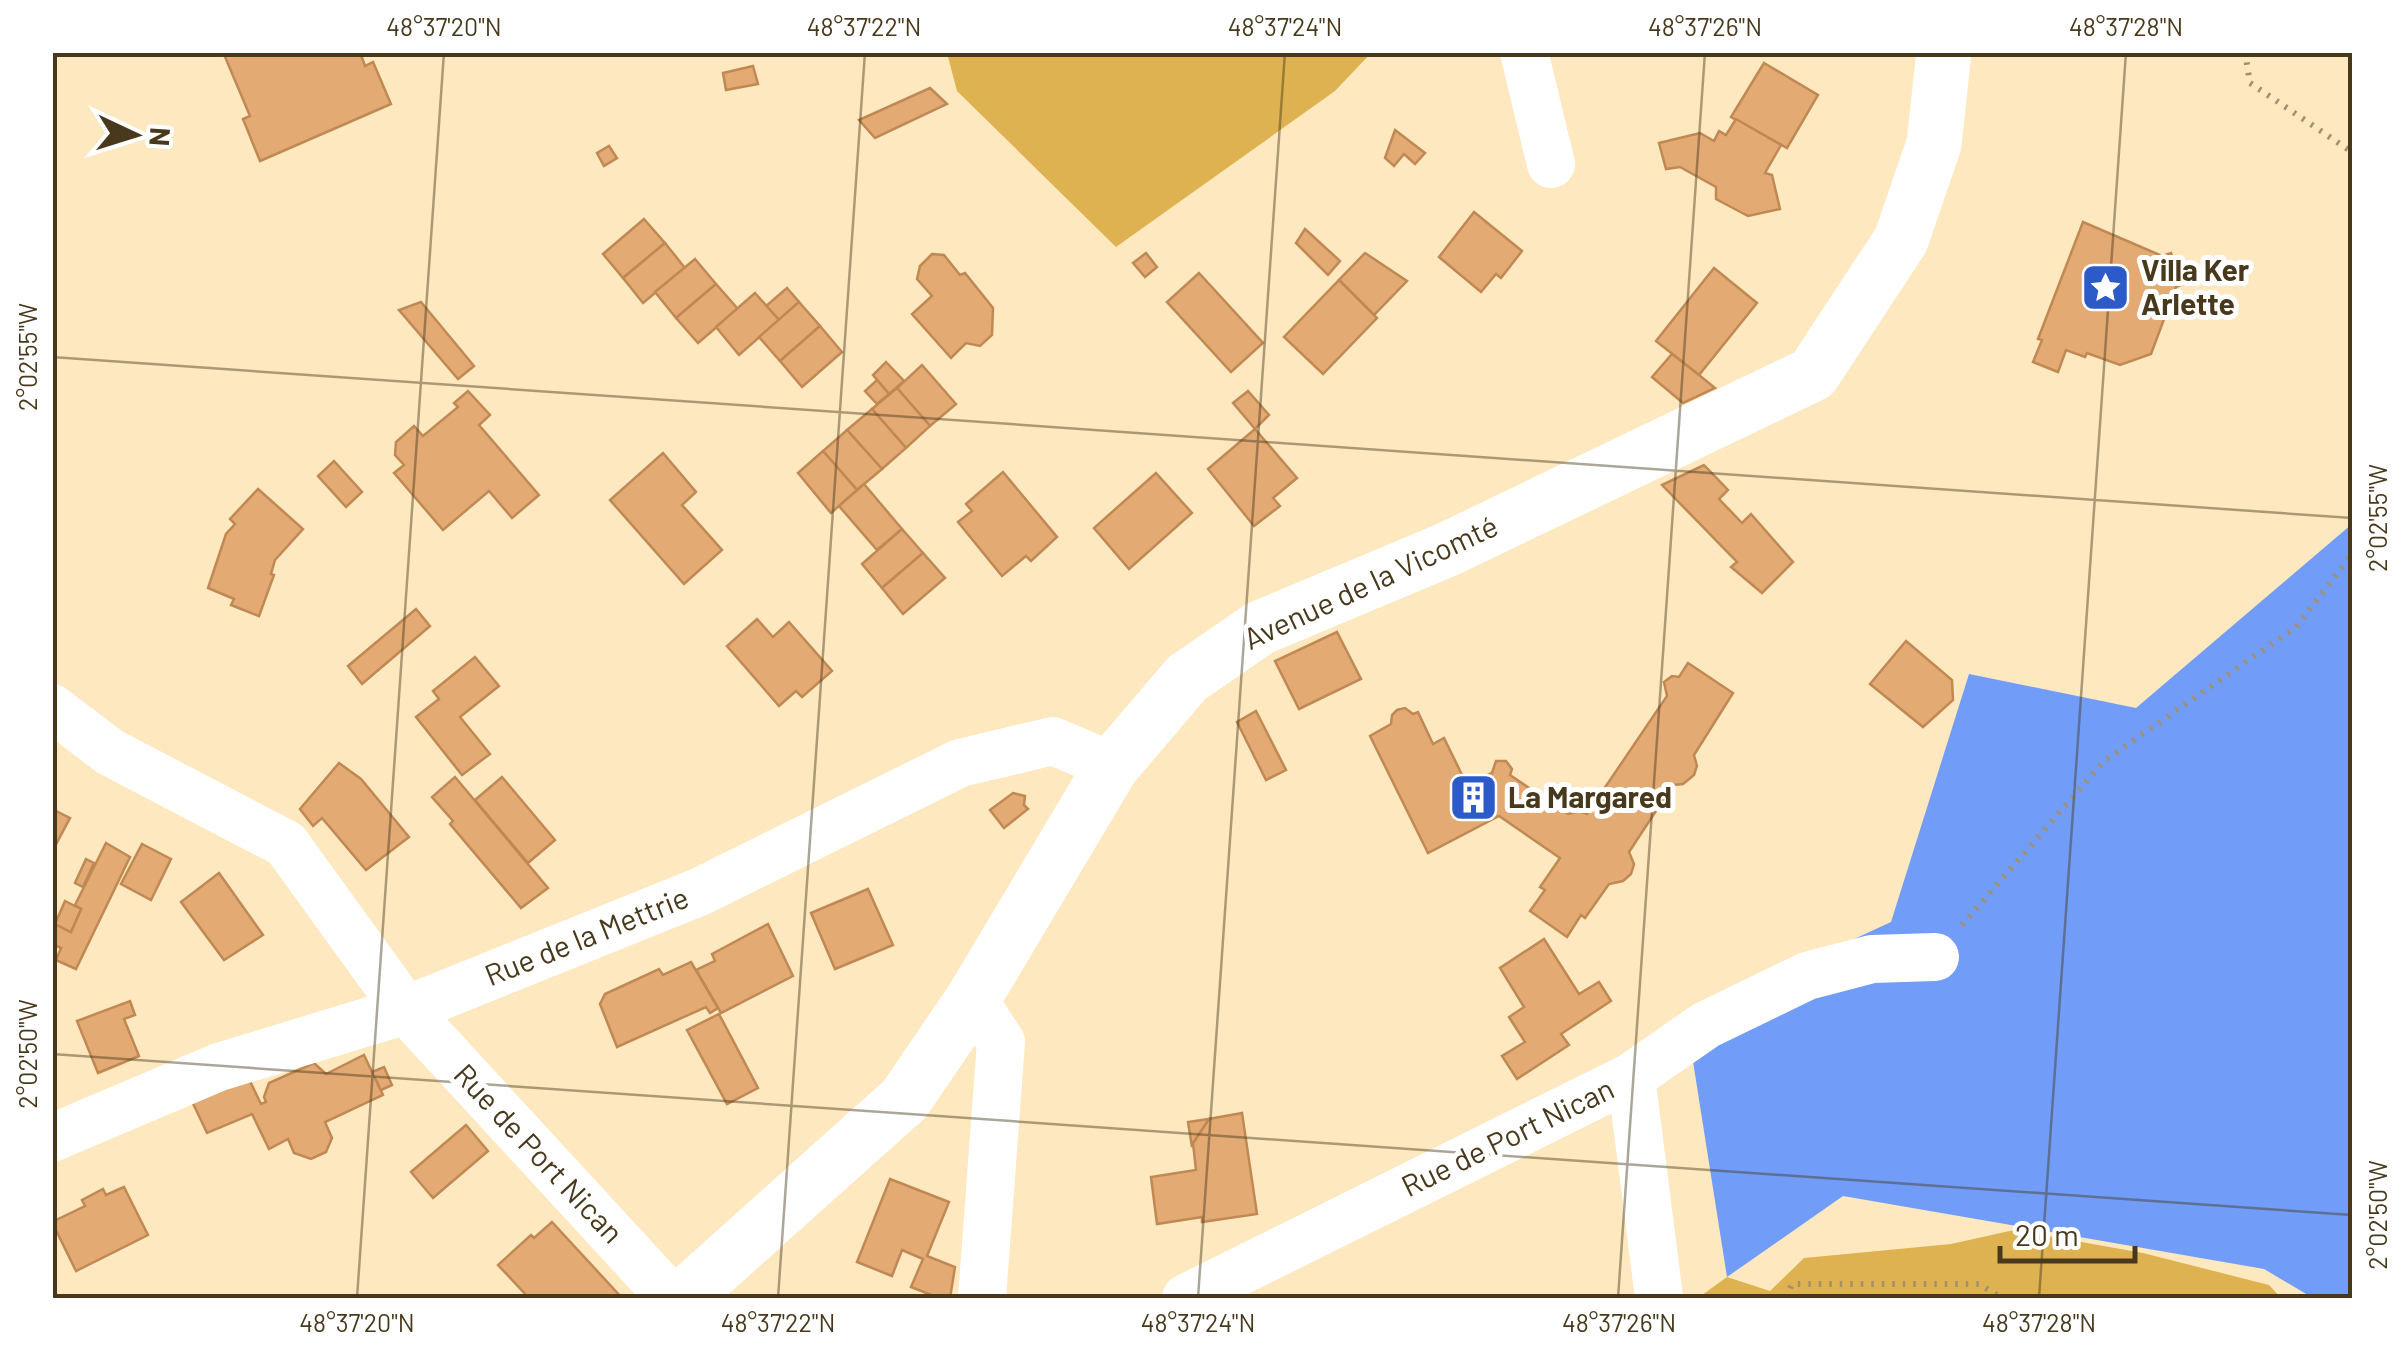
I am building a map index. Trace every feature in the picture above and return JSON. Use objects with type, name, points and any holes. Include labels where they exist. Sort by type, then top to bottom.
[{"type":"main road","name":"Avenue de la Vicomté","points":[[683,1298],[905,1099],[974,999],[1112,766],[1187,678],[1260,628],[1446,550],[1812,374],[1901,240],[1934,144],[1944,52]]},
{"type":"street","points":[[1524,52],[1551,164]]},
{"type":"street","name":"Rue de Port Nican","points":[[52,708],[110,752],[286,844],[406,1010],[671,1298]]},
{"type":"street","name":"Rue de la Mettrie","points":[[52,1138],[219,1067],[406,1010],[699,892],[960,764],[1053,741],[1112,766]]},
{"type":"street","points":[[1631,1077],[1706,1025],[1807,976],[1872,959],[1935,956]]},
{"type":"street","points":[[974,999],[1001,1042],[982,1298]]},
{"type":"street","name":"Rue de Port Nican","points":[[1186,1298],[1631,1077],[1660,1298]]},
{"type":"path","points":[[2246,52],[2250,83],[2352,152]]},
{"type":"path","points":[[1935,956],[2104,761],[2296,626],[2352,554]]},
{"type":"path","points":[[1786,1298],[1792,1284],[1979,1284],[2002,1298]]},
{"type":"shaded area","points":[[947,52],[1371,53],[1335,91],[1116,247],[957,91]]},
{"type":"shaded area","points":[[2014,1230],[2143,1253],[2269,1285],[2281,1298],[1698,1298],[1727,1277],[1770,1291],[1804,1258],[1951,1244]]},
{"type":"water","points":[[2352,524],[2352,1298],[2313,1298],[2264,1269],[1843,1196],[1727,1277],[1686,1017],[1891,922],[1969,674],[2136,708]]},
{"type":"building","points":[[223,52],[360,52],[365,66],[373,62],[391,104],[260,161],[243,119],[250,116]]},
{"type":"building","points":[[1764,63],[1818,95],[1787,148],[1731,117]]},
{"type":"building","points":[[753,66],[758,84],[726,90],[723,73]]},
{"type":"building","points":[[930,88],[947,104],[875,138],[859,120]]},
{"type":"building","points":[[1736,119],[1781,145],[1765,173],[1772,175],[1780,209],[1748,216],[1716,199],[1716,187],[1680,167],[1666,169],[1659,143],[1700,133],[1714,141],[1719,131],[1726,135]]},
{"type":"building","points":[[1395,130],[1425,153],[1415,164],[1404,154],[1394,166],[1385,158]]},
{"type":"building","points":[[609,146],[617,158],[604,166],[597,153]]},
{"type":"building","points":[[1474,212],[1522,251],[1501,278],[1496,274],[1481,292],[1439,257]]},
{"type":"building","points":[[644,219],[665,243],[623,278],[603,254]]},
{"type":"building","points":[[2083,222],[2162,256],[2171,253],[2183,284],[2176,287],[2151,354],[2120,365],[2066,350],[2058,372],[2033,362],[2042,340],[2038,339]]},
{"type":"building","points":[[1305,229],[1340,261],[1328,275],[1296,243]]},
{"type":"building","points":[[665,243],[685,268],[643,303],[623,278]]},
{"type":"building","points":[[1146,253],[1157,267],[1145,277],[1133,263]]},
{"type":"building","points":[[1365,253],[1407,281],[1374,315],[1339,280]]},
{"type":"building","points":[[932,254],[944,255],[960,275],[965,273],[993,308],[992,335],[980,346],[966,343],[951,358],[912,314],[932,296],[917,279],[920,266]]},
{"type":"building","points":[[695,259],[716,284],[676,318],[655,292]]},
{"type":"building","points":[[1714,268],[1757,303],[1699,375],[1656,341]]},
{"type":"building","points":[[1199,273],[1263,343],[1231,372],[1167,302]]},
{"type":"building","points":[[1339,280],[1377,318],[1323,374],[1284,337]]},
{"type":"building","points":[[716,284],[738,309],[698,343],[676,318]]},
{"type":"building","points":[[787,288],[799,302],[779,320],[766,306]]},
{"type":"building","points":[[755,293],[779,320],[739,355],[716,327]]},
{"type":"building","points":[[421,302],[474,366],[458,379],[399,310]]},
{"type":"building","points":[[799,302],[820,326],[780,361],[759,337]]},
{"type":"building","points":[[820,326],[842,352],[802,387],[780,361]]},
{"type":"building","points":[[1672,354],[1715,388],[1683,403],[1652,377]]},
{"type":"building","points":[[886,362],[904,381],[889,394],[873,375]]},
{"type":"building","points":[[922,365],[956,404],[930,426],[897,388]]},
{"type":"building","points":[[877,380],[889,394],[877,404],[865,391]]},
{"type":"building","points":[[897,388],[930,426],[906,448],[872,409]]},
{"type":"building","points":[[468,391],[490,415],[479,425],[539,495],[512,518],[489,491],[443,530],[394,473],[404,465],[395,455],[396,442],[414,426],[423,436],[458,407],[454,403]]},
{"type":"building","points":[[1248,391],[1269,415],[1255,429],[1233,403]]},
{"type":"building","points":[[872,409],[906,448],[882,469],[847,430]]},
{"type":"building","points":[[1255,429],[1297,478],[1273,498],[1280,506],[1254,526],[1208,469]]},
{"type":"building","points":[[847,430],[882,469],[857,490],[823,451]]},
{"type":"building","points":[[823,451],[857,490],[831,513],[798,473]]},
{"type":"building","points":[[663,453],[696,492],[682,505],[722,550],[684,584],[610,500]]},
{"type":"building","points":[[334,461],[362,492],[346,507],[318,476]]},
{"type":"building","points":[[1704,465],[1728,490],[1719,499],[1742,523],[1751,514],[1793,562],[1762,593],[1731,567],[1737,562],[1662,485]]},
{"type":"building","points":[[1003,472],[1057,537],[1031,561],[1026,556],[1002,576],[958,522],[972,511],[966,504]]},
{"type":"building","points":[[1156,473],[1192,513],[1129,569],[1094,528]]},
{"type":"building","points":[[864,484],[902,529],[877,550],[839,506]]},
{"type":"building","points":[[258,489],[303,529],[275,560],[271,574],[274,575],[259,616],[231,605],[234,599],[208,588],[226,534],[235,524],[230,519]]},
{"type":"building","points":[[902,529],[923,553],[882,588],[862,564]]},
{"type":"building","points":[[923,553],[945,578],[903,614],[882,588]]},
{"type":"building","points":[[416,609],[430,626],[362,684],[348,666]]},
{"type":"building","points":[[757,619],[773,637],[789,622],[832,671],[802,697],[796,691],[779,706],[727,646]]},
{"type":"building","points":[[1337,632],[1361,679],[1299,709],[1275,661]]},
{"type":"building","points":[[1906,641],[1952,680],[1953,700],[1923,727],[1870,684]]},
{"type":"building","points":[[475,657],[499,686],[460,717],[490,754],[462,775],[416,717],[439,699],[433,691]]},
{"type":"building","name":"La Margared","points":[[1688,663],[1733,693],[1694,755],[1694,775],[1683,784],[1673,785],[1629,852],[1634,864],[1631,874],[1623,881],[1609,884],[1567,937],[1530,911],[1545,890],[1540,887],[1560,858],[1499,816],[1428,853],[1370,736],[1391,724],[1397,710],[1418,712],[1433,744],[1444,738],[1467,785],[1492,773],[1496,761],[1506,761],[1512,769],[1510,775],[1568,814],[1587,814],[1667,696],[1664,682],[1672,676],[1679,677]]},
{"type":"building","points":[[1256,711],[1286,770],[1266,780],[1237,722]]},
{"type":"building","points":[[339,763],[361,779],[409,837],[366,870],[322,818],[313,826],[300,809]]},
{"type":"building","points":[[455,777],[548,888],[521,908],[432,797]]},
{"type":"building","points":[[502,777],[555,840],[528,863],[475,800]]},
{"type":"building","points":[[1013,793],[1025,796],[1028,809],[1004,828],[990,810]]},
{"type":"building","points":[[52,809],[70,818],[52,852]]},
{"type":"building","points":[[106,843],[130,857],[76,969],[56,960],[61,948],[52,944],[52,929],[55,924],[71,932],[81,909],[75,905]]},
{"type":"building","points":[[142,844],[171,859],[151,900],[121,884]]},
{"type":"building","points":[[86,859],[94,863],[83,887],[75,883]]},
{"type":"building","points":[[219,873],[263,935],[224,960],[181,902]]},
{"type":"building","points":[[868,889],[893,945],[835,969],[811,913]]},
{"type":"building","points":[[65,901],[81,909],[71,932],[55,924]]},
{"type":"building","points":[[768,924],[793,976],[721,1013],[696,970],[715,961],[712,954]]},
{"type":"building","points":[[1544,939],[1579,994],[1599,982],[1611,1001],[1561,1034],[1569,1045],[1517,1079],[1502,1056],[1525,1042],[1509,1017],[1524,1007],[1500,968]]},
{"type":"building","points":[[691,962],[718,1008],[710,1013],[706,1007],[617,1047],[600,1004],[605,994],[659,969],[663,975]]},
{"type":"building","points":[[130,1001],[135,1015],[124,1019],[139,1056],[98,1073],[77,1021]]},
{"type":"building","points":[[719,1014],[758,1088],[727,1104],[687,1030]]},
{"type":"building","points":[[364,1055],[383,1095],[325,1122],[332,1138],[326,1152],[311,1159],[294,1153],[288,1139],[269,1149],[252,1114],[207,1133],[189,1095],[246,1073],[261,1104],[266,1102],[269,1083],[314,1063],[326,1074]]},
{"type":"building","points":[[384,1067],[392,1085],[381,1090],[372,1072]]},
{"type":"building","points":[[1242,1113],[1257,1214],[1157,1224],[1151,1177],[1196,1170],[1193,1143],[1209,1119]]},
{"type":"building","points":[[1209,1119],[1193,1143],[1192,1147],[1188,1122]]},
{"type":"building","points":[[466,1125],[488,1151],[433,1198],[411,1172]]},
{"type":"building","points":[[890,1179],[949,1202],[927,1256],[955,1267],[950,1298],[911,1287],[923,1259],[902,1250],[892,1276],[857,1262]]},
{"type":"building","points":[[124,1187],[148,1235],[76,1271],[52,1222],[85,1206],[82,1200],[103,1189],[106,1195]]},
{"type":"building","points":[[552,1222],[622,1298],[529,1298],[498,1265]]},
{"type":"place","name":"Villa Ker Arlette","points":[[2106,288]]},
{"type":"place","name":"La Margared","points":[[1473,798]]}]
